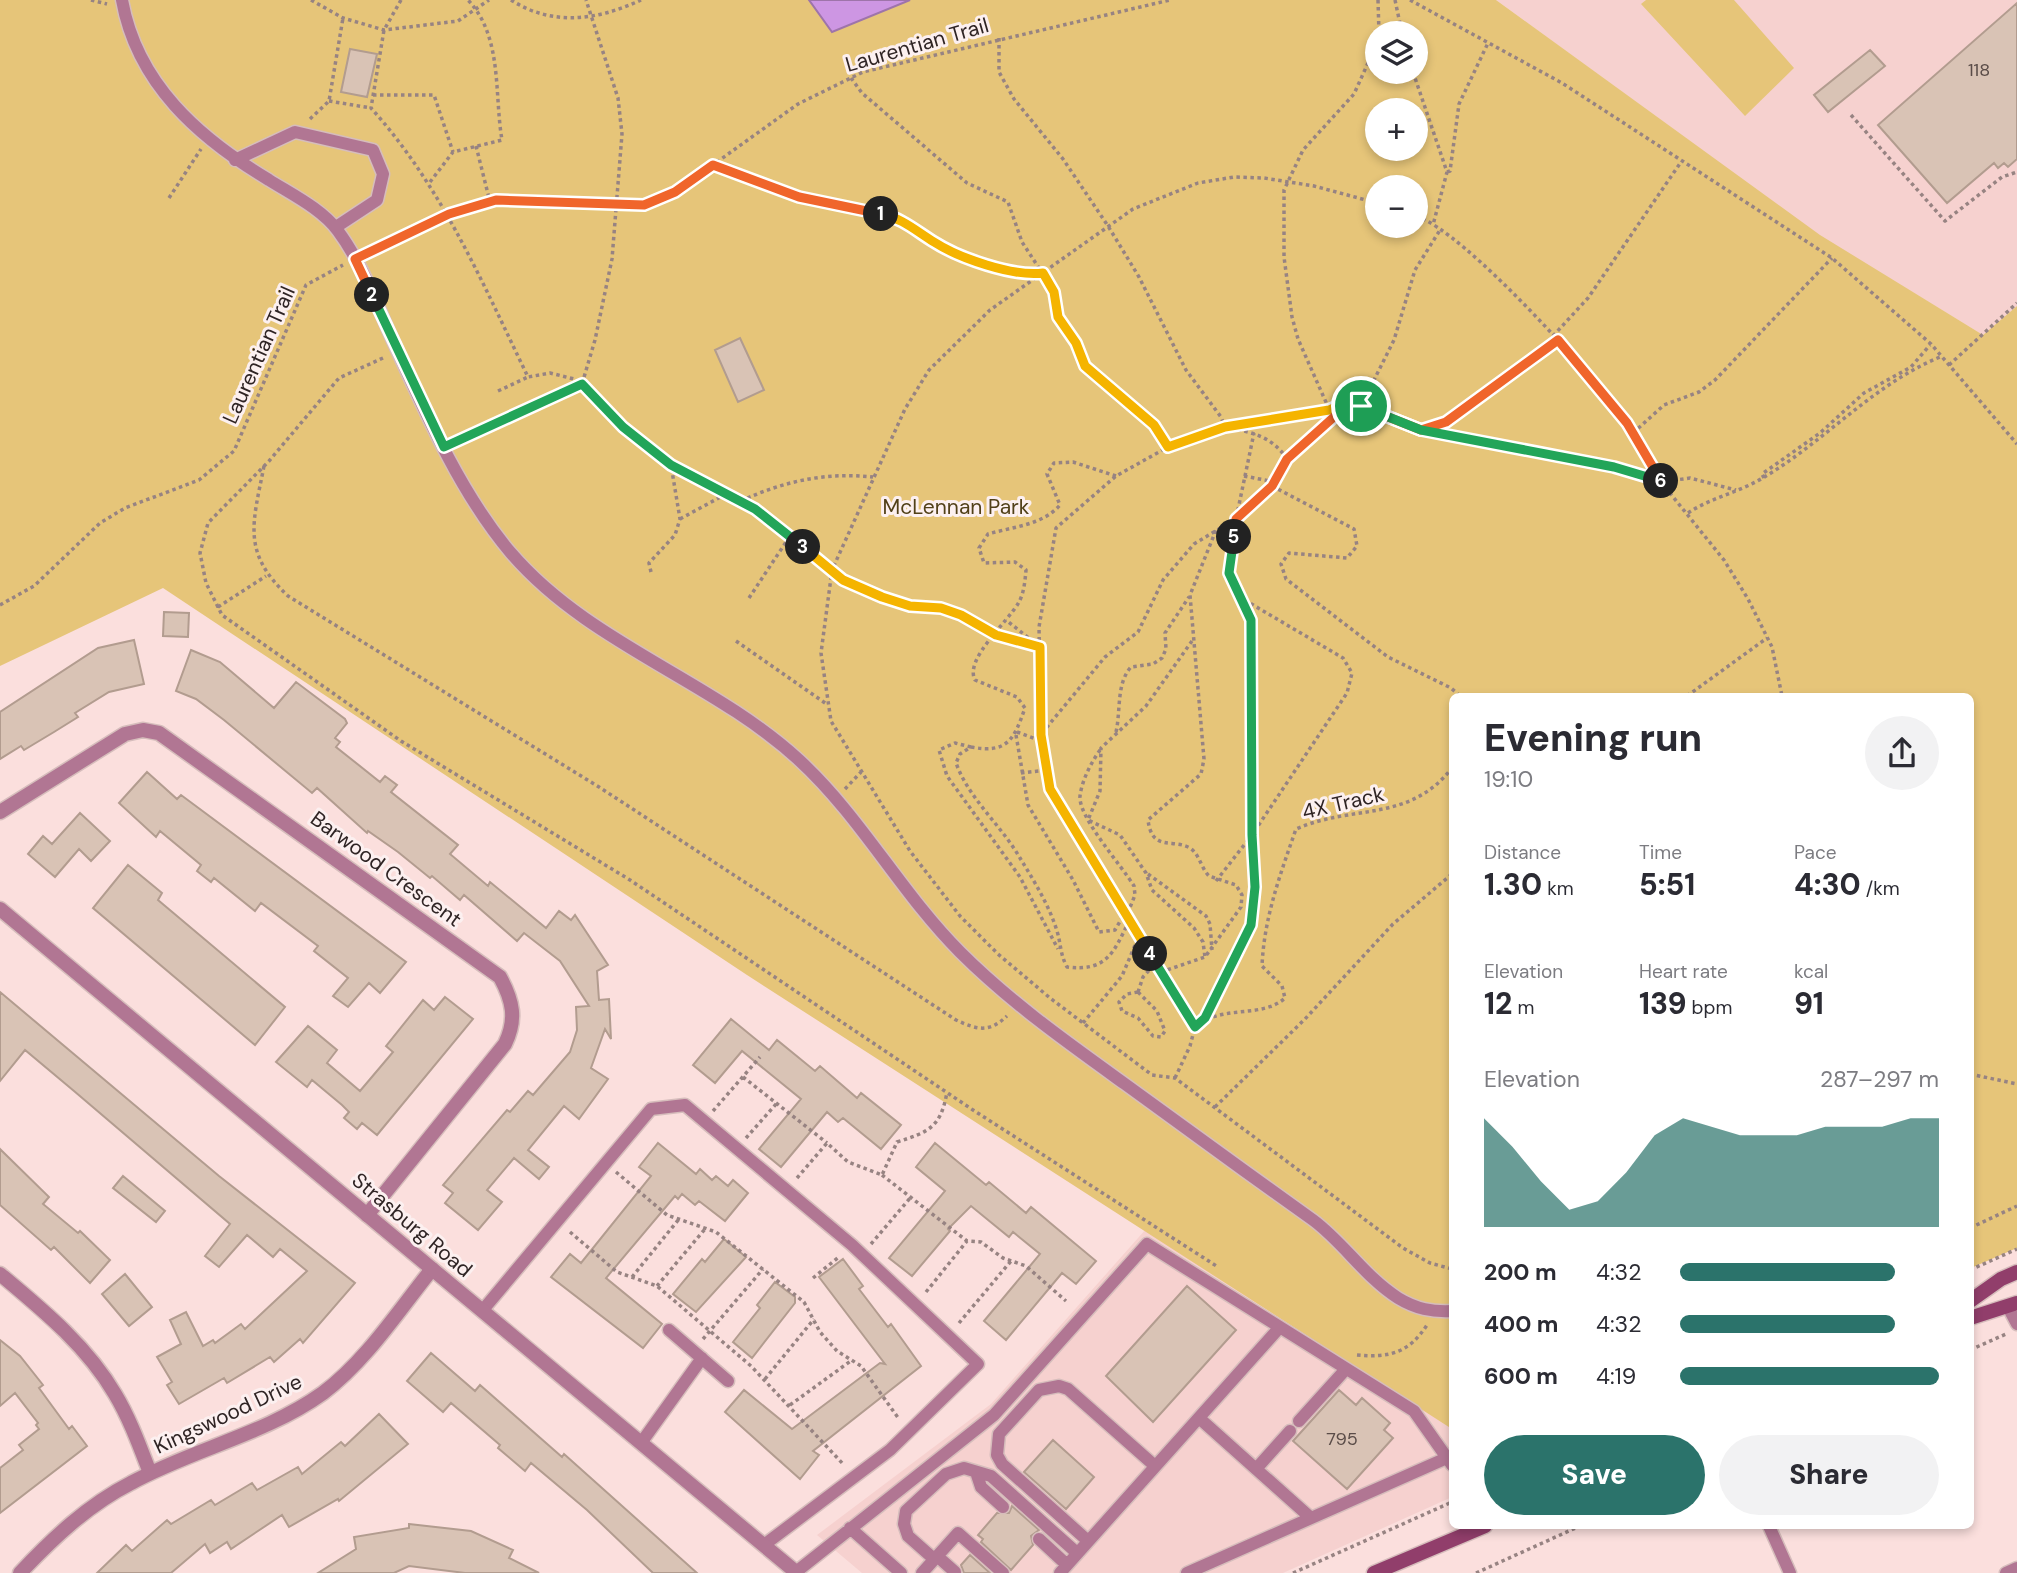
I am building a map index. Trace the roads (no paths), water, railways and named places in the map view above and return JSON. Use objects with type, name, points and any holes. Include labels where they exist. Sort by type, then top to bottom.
[{"type":"main road","points":[[1974,1298],[2001,1279],[2017,1272]]},
{"type":"main road","points":[[1974,1317],[2013,1305]]},
{"type":"main road","points":[[1374,1573],[1477,1529]]},
{"type":"main road","points":[[1382,1573],[1400,1563]]},
{"type":"street","name":"Barwood Crescent","points":[[0,813],[125,734],[144,730],[159,733],[500,977],[510,995],[514,1012],[505,1044],[367,1215]]},
{"type":"street","name":"Strasburg Road","points":[[0,909],[796,1572]]},
{"type":"street","name":"Kingswood Drive","points":[[20,1573],[49,1542],[90,1508],[150,1473],[281,1418],[323,1393],[350,1369],[432,1269]]},
{"type":"street","points":[[0,1274],[53,1318],[94,1363],[116,1395],[150,1473]]},
{"type":"lane","points":[[122,0],[129,32],[141,60],[173,106],[235,160],[304,202],[336,228],[355,259],[444,447],[497,533],[538,580],[578,613],[755,723],[784,747],[815,775],[927,917],[962,954],[1018,1004],[1327,1231],[1378,1284],[1396,1297],[1416,1308],[1434,1312],[1449,1311]]},
{"type":"lane","points":[[235,160],[295,132],[358,144],[373,150],[380,160],[383,174],[377,200],[336,228]]},
{"type":"lane","points":[[482,1311],[651,1109],[685,1105],[705,1121],[852,1245],[978,1364],[908,1432],[764,1545]]},
{"type":"lane","points":[[796,1572],[994,1415],[1147,1244],[1414,1411],[1449,1458]]},
{"type":"lane","points":[[2013,1305],[2017,1324]]},
{"type":"lane","points":[[1039,1539],[1063,1569],[1280,1327]]},
{"type":"lane","points":[[669,1330],[728,1381]]},
{"type":"lane","points":[[641,1443],[697,1355]]},
{"type":"lane","points":[[1299,1421],[1346,1369]]},
{"type":"lane","points":[[1088,1541],[1002,1464],[997,1455],[999,1434],[1031,1399],[1048,1386],[1068,1389],[1155,1466]]},
{"type":"lane","points":[[1199,1418],[1311,1518]]},
{"type":"lane","points":[[1256,1469],[1290,1431]]},
{"type":"lane","points":[[1187,1573],[1311,1518],[1449,1462]]},
{"type":"lane","points":[[955,1572],[908,1536],[904,1524],[906,1511],[951,1471],[964,1468],[991,1476],[1077,1553]]},
{"type":"lane","points":[[976,1472],[981,1487],[1003,1507]]},
{"type":"lane","points":[[850,1528],[901,1573]]},
{"type":"lane","points":[[1770,1529],[1790,1573]]},
{"type":"lane","points":[[922,1573],[958,1533],[1003,1573]]},
{"type":"lane","points":[[2006,1573],[2017,1568]]},
{"type":"park label","name":"McLennan Park","points":[[956,507]]}]
